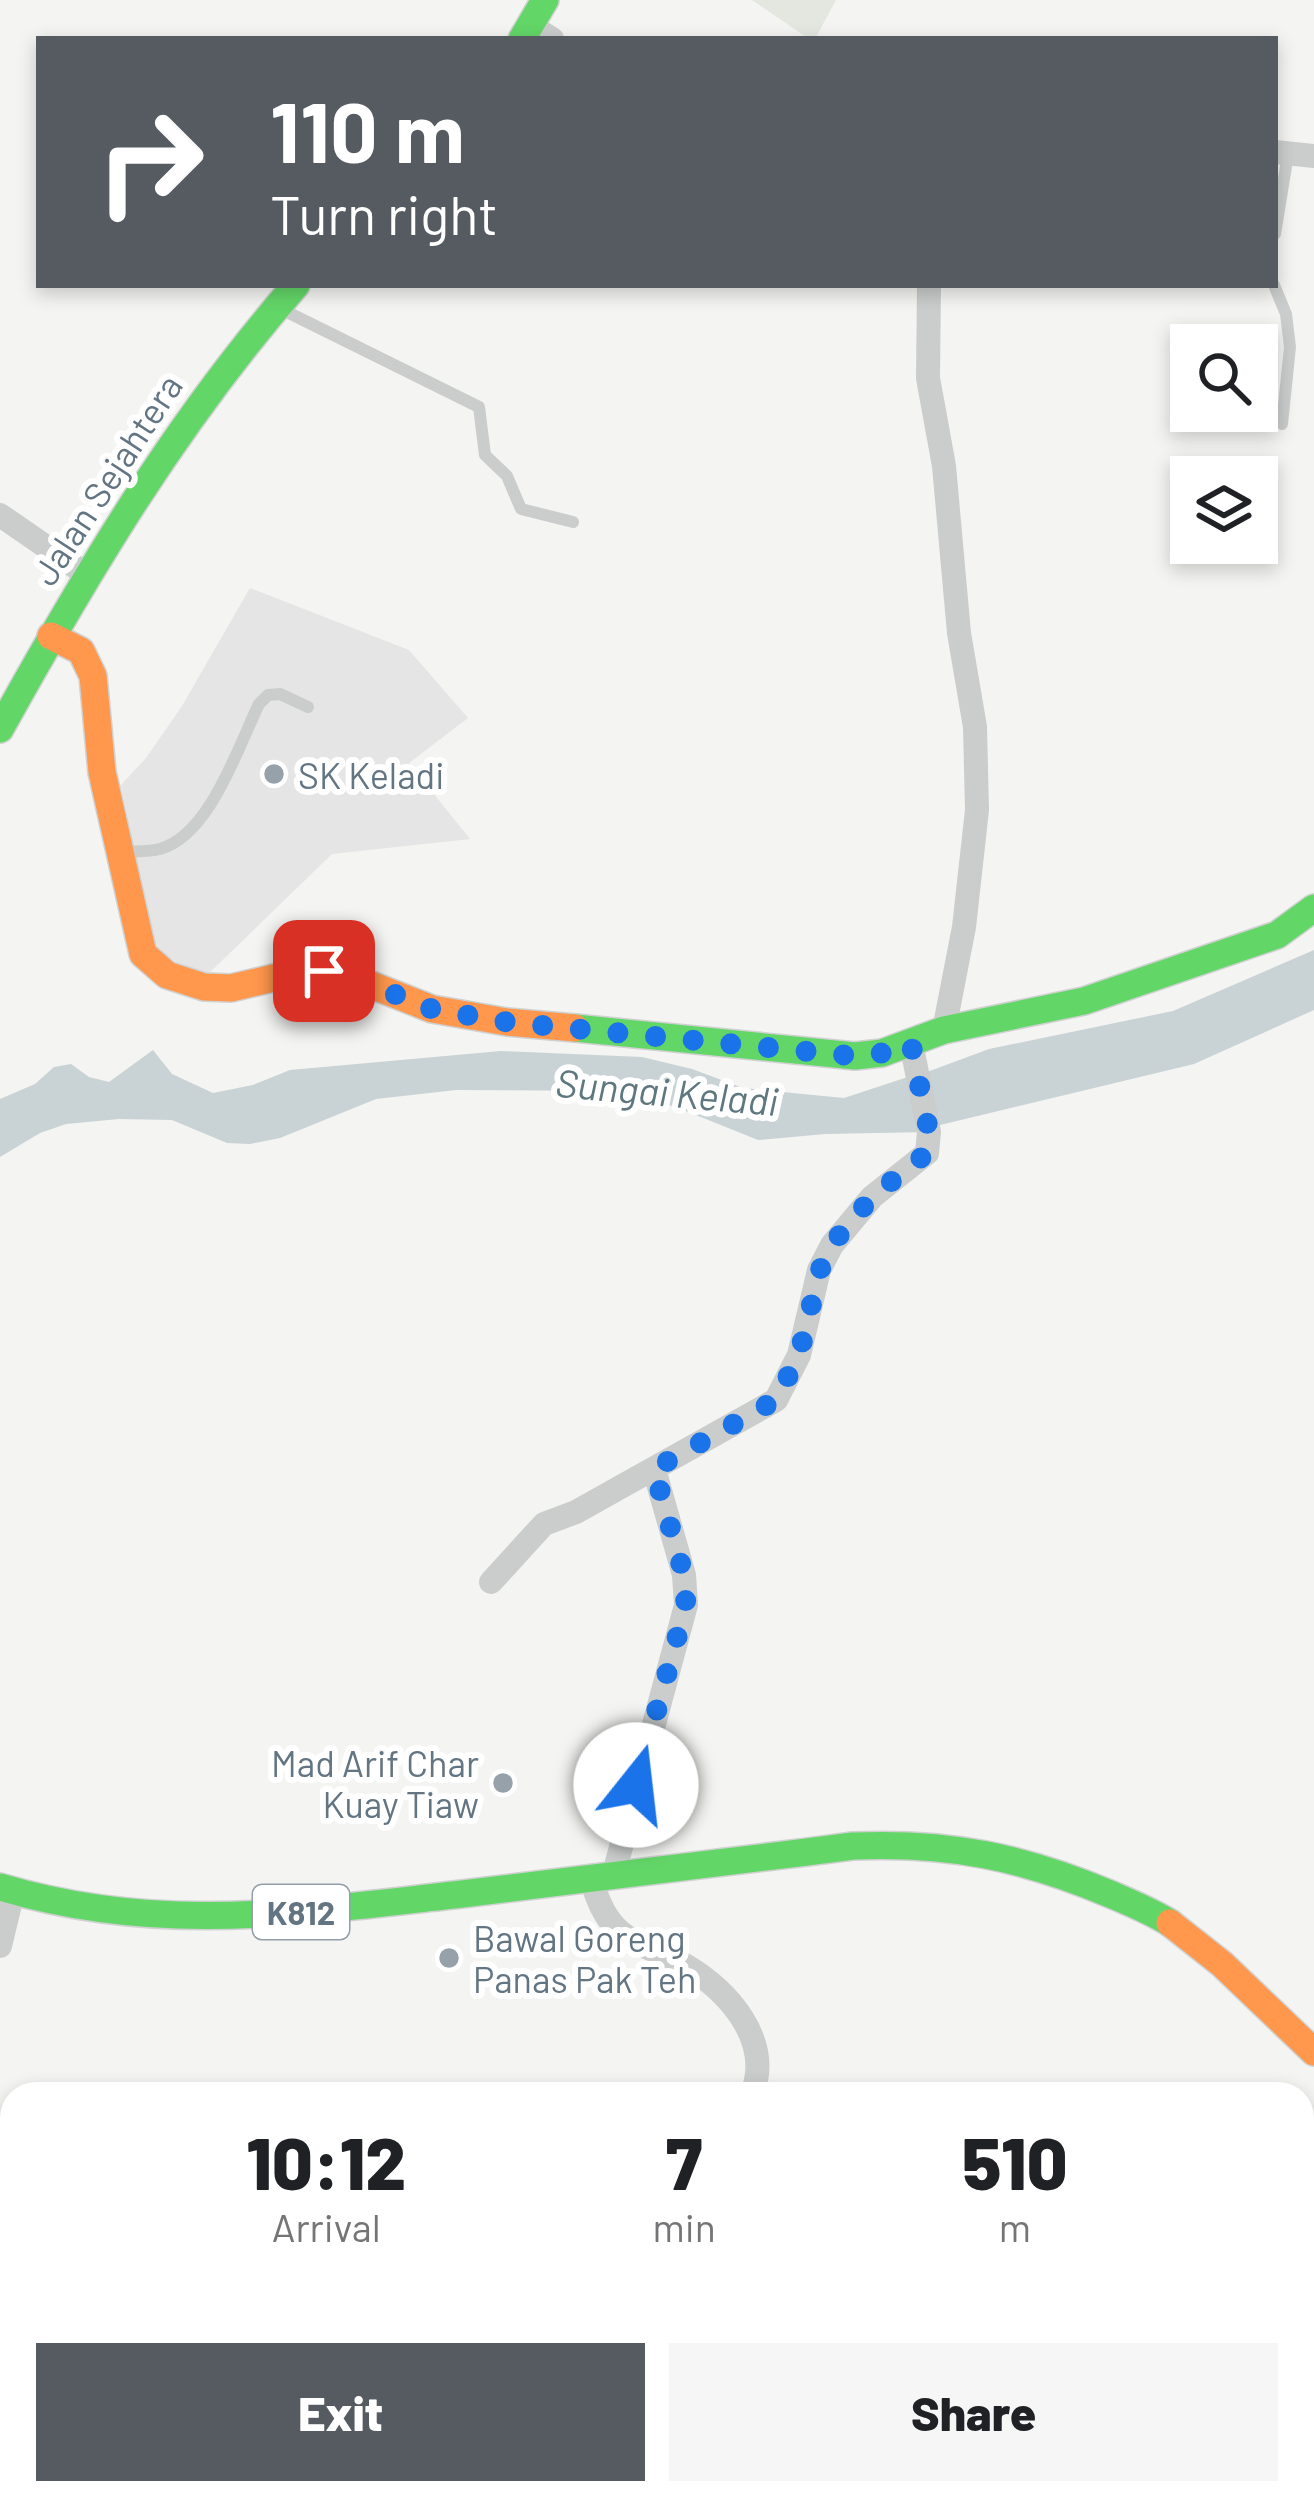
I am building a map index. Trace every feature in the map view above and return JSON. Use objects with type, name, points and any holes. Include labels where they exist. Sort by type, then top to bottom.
[{"type":"main road","points":[[535,35],[545,0]]},
{"type":"main road","name":"Jalan Sejahtera","points":[[0,729],[84,573],[145,476],[200,398],[293,288]]},
{"type":"main road","points":[[51,636],[81,651],[93,676],[102,772],[143,953],[181,982],[230,988],[290,973],[324,971],[432,1009],[507,1022],[855,1056],[882,1053],[944,1030],[1084,1001],[1276,934],[1314,908]]},
{"type":"main road","name":"K812","points":[[7,1890],[90,1911],[152,1919],[262,1916],[854,1846],[897,1843],[1000,1853],[1048,1866],[1161,1917],[1215,1957],[1314,2051]]},
{"type":"street","points":[[1281,153],[1314,156]]},
{"type":"street","points":[[929,288],[928,378],[944,466],[959,633],[975,728],[977,810],[964,927],[944,1030]]},
{"type":"street","points":[[0,515],[84,573]]},
{"type":"street","points":[[491,1582],[544,1524],[576,1512],[776,1400],[799,1355],[820,1270],[832,1244],[872,1197],[927,1153],[929,1132],[911,1043]]},
{"type":"street","points":[[654,1469],[684,1575],[686,1605],[602,1878],[601,1908],[618,1930],[707,1979],[741,2012],[757,2055],[754,2082]]},
{"type":"street","points":[[0,1946],[7,1890]]},
{"type":"lane","points":[[1278,194],[1281,153]]},
{"type":"lane","points":[[1275,288],[1286,314],[1290,347],[1282,424]]},
{"type":"lane","points":[[276,307],[479,407],[484,455],[507,476],[521,509],[573,522]]},
{"type":"lane","points":[[120,852],[159,849],[182,838],[206,814],[268,695],[280,694],[308,706]]},
{"type":"shaded area","points":[[752,0],[836,0],[817,36],[805,36]]},
{"type":"shaded area","name":"SK Keladi","points":[[250,588],[409,650],[468,718],[409,763],[470,839],[332,854],[203,979],[154,948],[121,785],[182,706]]},
{"type":"water","points":[[1314,950],[1314,1010],[1194,1064],[936,1126],[927,1072],[989,1049],[1173,1011]]},
{"type":"water","name":"Sungai Keladi","points":[[153,1050],[172,1074],[213,1093],[253,1085],[290,1070],[501,1051],[642,1057],[743,1088],[844,1098],[917,1074],[929,1132],[758,1140],[676,1107],[615,1091],[456,1090],[376,1099],[280,1138],[250,1144],[227,1143],[172,1120],[119,1119],[66,1124],[0,1157],[0,1099],[35,1084],[54,1067],[71,1064],[89,1077],[109,1082]]},
{"type":"traffic: fast","points":[[524,36],[545,0]]},
{"type":"traffic: fast","points":[[0,729],[136,499],[212,390],[294,288]]},
{"type":"traffic: fast","points":[[575,1028],[855,1056],[882,1053],[944,1030],[1084,1001],[1277,935],[1314,908]]},
{"type":"traffic: fast","points":[[0,1887],[117,1911],[230,1915],[344,1907],[888,1845],[1015,1861],[1110,1894],[1170,1923]]},
{"type":"traffic: slow","points":[[51,636],[81,651],[93,676],[102,772],[143,954],[167,975],[204,987],[231,988],[307,970],[324,971],[432,1009],[575,1028]]},
{"type":"traffic: slow","points":[[1170,1923],[1222,1964],[1314,2052]]},
{"type":"place","name":"SK Keladi","points":[[274,774]]},
{"type":"place","name":"Mad Arif Char Kuay Tiaw","points":[[503,1783]]},
{"type":"place","name":"Bawal Goreng Panas Pak Teh","points":[[449,1958]]},
{"type":"route","points":[[324,971],[432,1009],[507,1022],[855,1056],[911,1043],[929,1132],[927,1153],[872,1197],[832,1244],[820,1270],[799,1355],[776,1400],[654,1469],[684,1575],[686,1605],[636,1785]]}]
